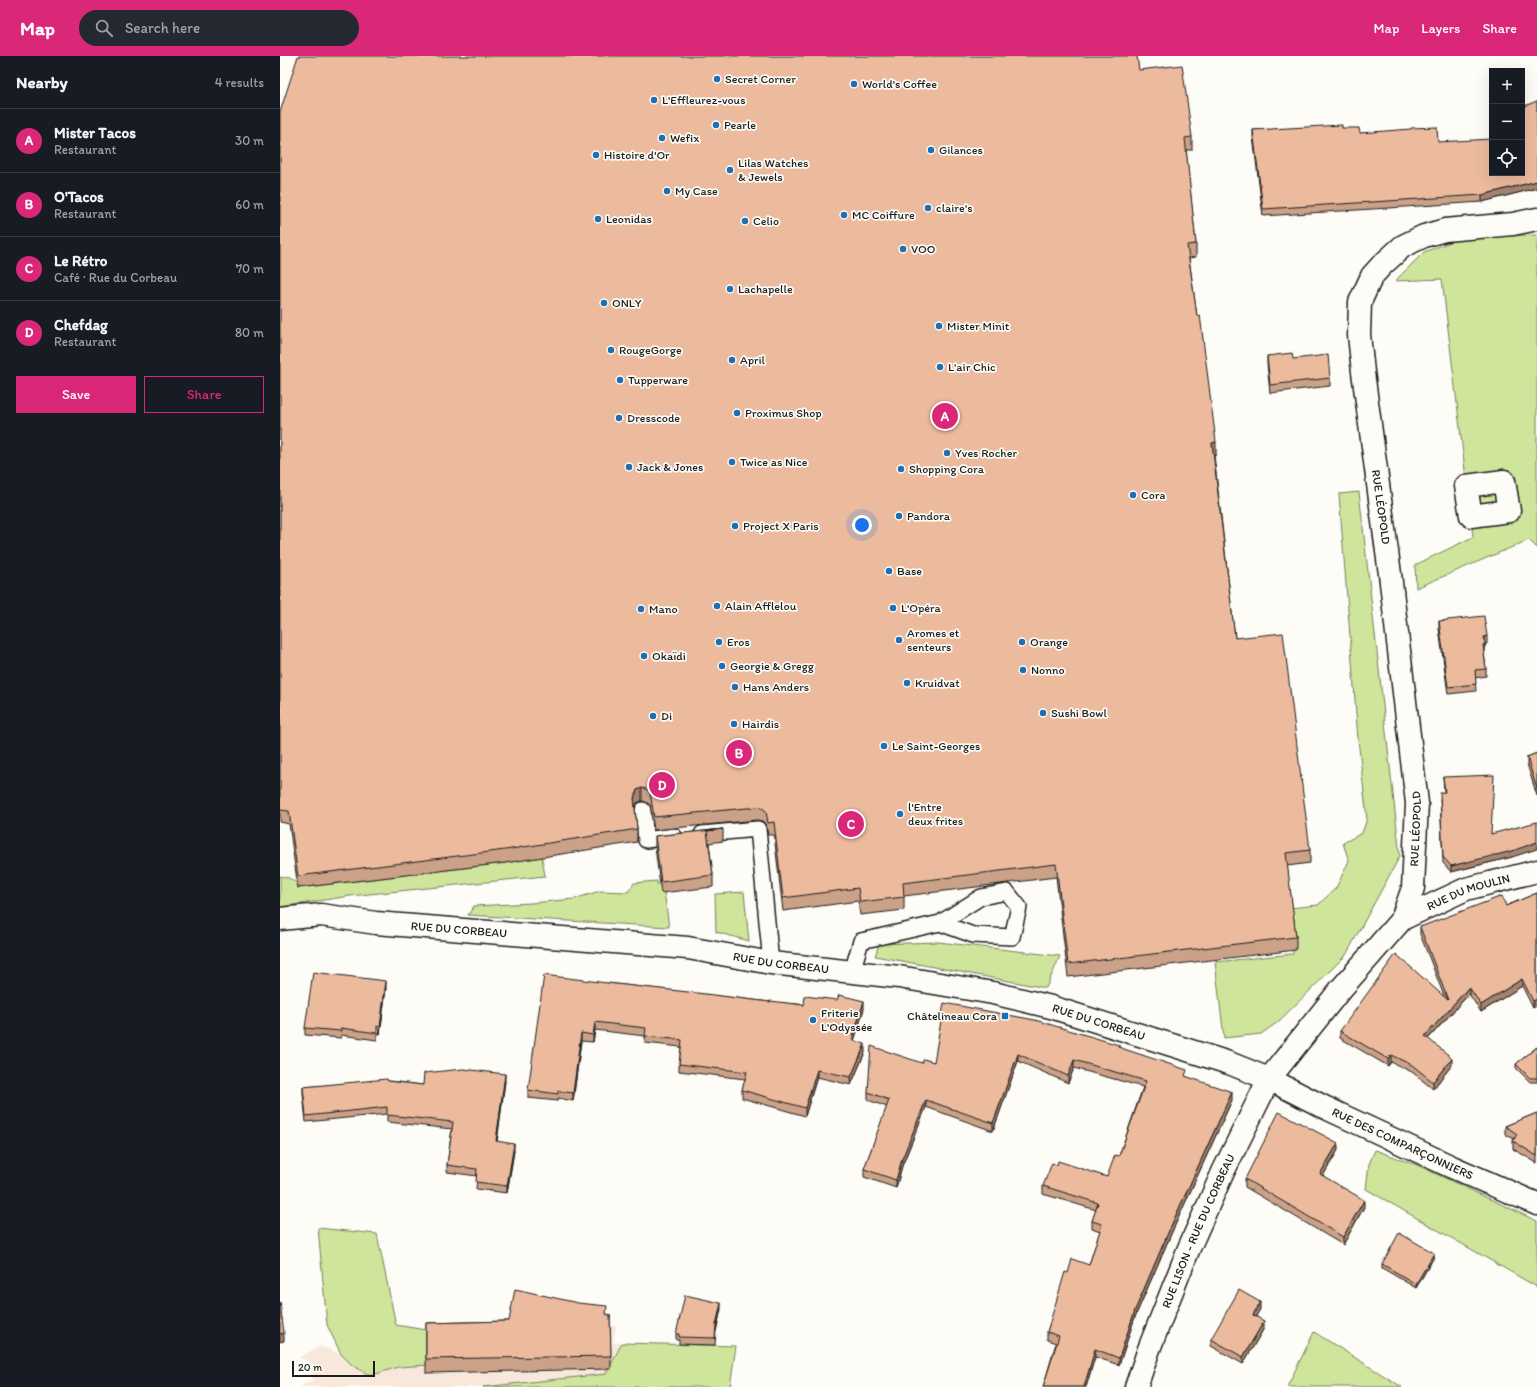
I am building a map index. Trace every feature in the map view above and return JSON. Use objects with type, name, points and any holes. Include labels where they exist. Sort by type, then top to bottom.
[{"type":"street","name":"RUE LÉOPOLD","points":[[1402,919],[1413,888],[1418,803],[1390,574],[1363,372],[1359,335],[1360,302],[1372,276],[1382,265],[1403,246],[1424,236],[1445,230],[1513,224],[1537,219]]},
{"type":"street","name":"RUE DU MOULIN","points":[[1402,919],[1466,889],[1537,871]]},
{"type":"street","name":"RUE DU CORBEAU","points":[[280,919],[321,915],[376,923],[688,948],[771,963],[899,977],[993,993],[1051,1007],[1186,1048],[1270,1079]]},
{"type":"street","name":"RUE LISON - RUE DU CORBEAU","points":[[1136,1387],[1149,1348],[1189,1248],[1223,1172],[1270,1079],[1340,990],[1402,919]]},
{"type":"street","name":"RUE DES COMPARÇONNIERS","points":[[1270,1079],[1326,1108],[1445,1164],[1537,1204]]},
{"type":"lane","points":[[643,810],[646,840],[671,836],[758,829],[771,963]]},
{"type":"lane","points":[[852,972],[861,941],[940,923],[981,897],[1007,892],[1019,907],[1012,936],[973,935],[940,923]]},
{"type":"shaded area","points":[[616,1326],[613,1343],[622,1343],[606,1374],[483,1387],[300,1387],[313,1380],[311,1362],[298,1358],[320,1346],[341,1354],[351,1364],[376,1374],[398,1367],[428,1365],[426,1330],[443,1333]]},
{"type":"green space","points":[[1537,235],[1537,548],[1529,540],[1416,588],[1415,565],[1473,537],[1442,279],[1395,281],[1424,252],[1466,236]]},
{"type":"green space","points":[[1359,492],[1400,856],[1346,955],[1278,1022],[1261,1034],[1224,1038],[1215,962],[1293,954],[1290,908],[1318,905],[1336,888],[1349,861],[1343,843],[1362,833],[1367,819],[1358,739],[1339,494]]},
{"type":"green space","points":[[542,857],[545,876],[350,896],[280,907],[280,876],[289,878],[297,883],[298,888],[505,863]]},
{"type":"green space","points":[[657,881],[657,884],[663,884],[669,927],[468,915],[474,906],[574,899],[600,891],[628,892],[634,883]]},
{"type":"green space","points":[[744,892],[749,941],[716,932],[715,894]]},
{"type":"green space","points":[[938,942],[1060,956],[1046,988],[875,956],[879,944]]},
{"type":"green space","points":[[1375,1150],[1417,1165],[1537,1221],[1537,1287],[1366,1189],[1369,1164]]},
{"type":"green space","points":[[318,1228],[377,1234],[396,1325],[426,1330],[429,1365],[398,1367],[376,1374],[367,1374],[351,1364],[341,1354],[327,1325]]},
{"type":"green space","points":[[1314,1332],[1402,1387],[1287,1387]]},
{"type":"green space","points":[[622,1343],[736,1346],[730,1387],[483,1387],[606,1374]]},
{"type":"building","name":"Shopping Cora","points":[[298,56],[1137,56],[1139,70],[1182,65],[1192,137],[1185,138],[1196,244],[1187,245],[1197,316],[1200,315],[1216,442],[1212,443],[1235,638],[1283,633],[1310,850],[1286,853],[1296,937],[1068,964],[1056,864],[903,883],[904,897],[860,902],[858,888],[783,898],[774,822],[768,823],[766,811],[757,807],[654,817],[650,792],[642,788],[637,790],[634,798],[637,829],[505,850],[298,876],[289,811],[280,810],[280,112]]},
{"type":"building","points":[[1537,101],[1537,181],[1482,195],[1263,209],[1253,130],[1342,125],[1342,128],[1359,128],[1360,133],[1437,127],[1438,142],[1489,139],[1489,176],[1525,176],[1525,106]]},
{"type":"building","points":[[1292,353],[1293,359],[1328,355],[1330,378],[1270,385],[1267,356]]},
{"type":"building","points":[[1484,616],[1487,636],[1484,637],[1485,644],[1483,645],[1486,669],[1475,670],[1476,684],[1448,687],[1439,621]]},
{"type":"building","points":[[1537,753],[1537,789],[1527,757]]},
{"type":"building","points":[[1494,775],[1491,834],[1537,822],[1537,842],[1512,851],[1451,866],[1443,857],[1440,793],[1445,792],[1443,777]]},
{"type":"building","points":[[723,829],[707,831],[713,875],[661,882],[655,836]]},
{"type":"building","points":[[1537,893],[1537,999],[1533,1001],[1522,979],[1481,1005],[1469,987],[1425,1036],[1452,1058],[1433,1082],[1412,1065],[1391,1055],[1388,1059],[1340,1031],[1396,954],[1448,1000],[1420,927],[1502,896],[1506,906]]},
{"type":"building","points":[[313,972],[386,981],[380,1027],[377,1026],[377,1033],[341,1028],[341,1031],[305,1028]]},
{"type":"building","points":[[544,975],[804,1005],[805,996],[837,1000],[839,995],[864,1001],[852,1040],[865,1044],[851,1077],[817,1070],[805,1108],[742,1090],[747,1072],[679,1064],[682,1040],[645,1036],[646,1028],[595,1022],[593,1035],[581,1033],[573,1093],[558,1091],[558,1094],[528,1090]]},
{"type":"building","points":[[944,1003],[1035,1020],[1119,1045],[1118,1047],[1187,1070],[1185,1076],[1232,1092],[1171,1226],[1135,1310],[1119,1358],[1095,1349],[1084,1387],[1043,1387],[1059,1336],[1047,1332],[1065,1272],[1068,1273],[1072,1259],[1089,1265],[1102,1224],[1092,1221],[1098,1203],[1043,1186],[1052,1163],[1057,1165],[1058,1161],[1107,1177],[1115,1155],[1119,1156],[1146,1081],[1074,1060],[1068,1076],[1018,1054],[993,1123],[926,1100],[902,1159],[896,1180],[864,1169],[889,1100],[868,1092],[871,1046],[922,1063],[924,1059],[934,1062]]},
{"type":"building","points":[[1537,1047],[1537,1078],[1530,1078],[1516,1064]]},
{"type":"building","points":[[463,1069],[505,1074],[496,1141],[514,1144],[507,1186],[476,1182],[477,1169],[447,1165],[453,1122],[387,1115],[387,1107],[306,1116],[303,1087],[387,1079],[388,1081],[423,1085],[424,1073]]},
{"type":"building","points":[[1279,1112],[1338,1143],[1320,1174],[1364,1200],[1343,1237],[1245,1179]]},
{"type":"building","points":[[1537,1113],[1537,1156],[1513,1141],[1517,1134],[1505,1126]]},
{"type":"building","points":[[1399,1233],[1434,1253],[1416,1284],[1382,1264]]},
{"type":"building","points":[[515,1289],[578,1303],[607,1306],[606,1314],[610,1315],[611,1356],[426,1359],[426,1323],[509,1321]]},
{"type":"building","points":[[1239,1290],[1260,1302],[1253,1315],[1264,1321],[1243,1357],[1211,1339]]},
{"type":"building","points":[[685,1295],[721,1303],[716,1325],[715,1338],[679,1337],[679,1334],[676,1334]]},
{"type":"building","points":[[280,1302],[284,1333],[280,1334]]},
{"type":"place","name":"Secret Corner","points":[[717,79]]},
{"type":"place","name":"World's Coffee","points":[[854,84]]},
{"type":"place","name":"L'Effleurez-vous","points":[[654,100]]},
{"type":"place","name":"Pearle","points":[[716,125]]},
{"type":"place","name":"Wefix","points":[[662,138]]},
{"type":"place","name":"Gilances","points":[[931,150]]},
{"type":"place","name":"Histoire d'Or","points":[[596,155]]},
{"type":"place","name":"Lilas Watches & Jewels","points":[[730,170]]},
{"type":"place","name":"My Case","points":[[667,191]]},
{"type":"place","name":"claire's","points":[[928,208]]},
{"type":"place","name":"MC Coiffure","points":[[844,215]]},
{"type":"place","name":"Leonidas","points":[[598,219]]},
{"type":"place","name":"Celio","points":[[745,221]]},
{"type":"place","name":"VOO","points":[[903,249]]},
{"type":"place","name":"Lachapelle","points":[[730,289]]},
{"type":"place","name":"ONLY","points":[[604,303]]},
{"type":"place","name":"Mister Minit","points":[[939,326]]},
{"type":"place","name":"RougeGorge","points":[[611,350]]},
{"type":"place","name":"April","points":[[732,360]]},
{"type":"place","name":"L'air Chic","points":[[940,367]]},
{"type":"place","name":"Tupperware","points":[[620,380]]},
{"type":"place","name":"Proximus Shop","points":[[737,413]]},
{"type":"place","name":"Mister Tacos","points":[[945,416]]},
{"type":"place","name":"Dresscode","points":[[619,418]]},
{"type":"place","name":"Yves Rocher","points":[[947,453]]},
{"type":"place","name":"Twice as Nice","points":[[732,462]]},
{"type":"place","name":"Jack & Jones","points":[[629,467]]},
{"type":"place","name":"Shopping Cora","points":[[901,469]]},
{"type":"place","name":"Cora","points":[[1133,495]]},
{"type":"place","name":"Pandora","points":[[899,516]]},
{"type":"place","name":"Project X Paris","points":[[735,526]]},
{"type":"place","name":"Base","points":[[889,571]]},
{"type":"place","name":"Alain Afflelou","points":[[717,606]]},
{"type":"place","name":"L'Opéra","points":[[893,608]]},
{"type":"place","name":"Mano","points":[[641,609]]},
{"type":"place","name":"Aromes et senteurs","points":[[899,640]]},
{"type":"place","name":"Eros","points":[[719,642]]},
{"type":"place","name":"Orange","points":[[1022,642]]},
{"type":"place","name":"Okaïdi","points":[[644,656]]},
{"type":"place","name":"Georgie & Gregg","points":[[722,666]]},
{"type":"place","name":"Nonno","points":[[1023,670]]},
{"type":"place","name":"Kruidvat","points":[[907,683]]},
{"type":"place","name":"Hans Anders","points":[[735,687]]},
{"type":"place","name":"Sushi Bowl","points":[[1043,713]]},
{"type":"place","name":"Di","points":[[653,716]]},
{"type":"place","name":"Hairdis","points":[[734,724]]},
{"type":"place","name":"Le Saint-Georges","points":[[884,746]]},
{"type":"place","name":"O'Tacos","points":[[739,753]]},
{"type":"place","name":"Chefdag","points":[[662,785]]},
{"type":"place","name":"l'Entre deux frites","points":[[900,814]]},
{"type":"place","name":"Le Rétro","points":[[851,824]]},
{"type":"place","name":"Châtelineau Cora","points":[[1005,1016]]},
{"type":"place","name":"Friterie L'Odyssée","points":[[813,1020]]}]
